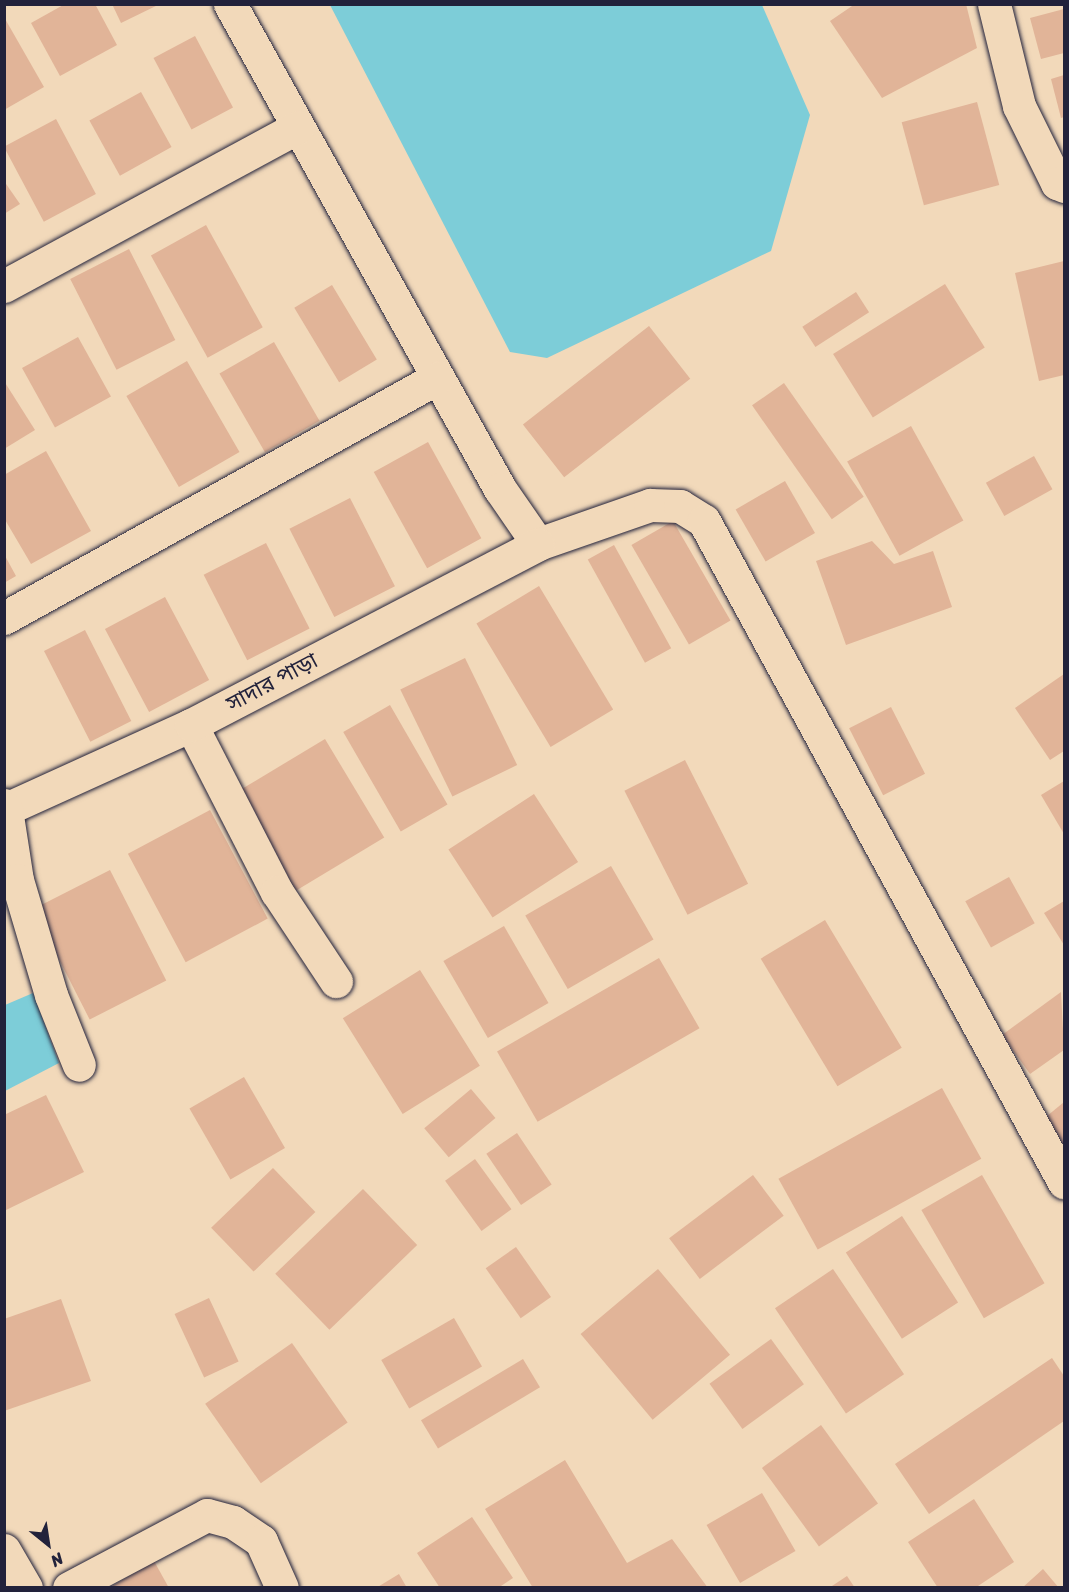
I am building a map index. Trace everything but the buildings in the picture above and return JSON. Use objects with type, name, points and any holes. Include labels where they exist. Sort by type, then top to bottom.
[{"type":"street","points":[[230,4],[500,489],[538,544]]},
{"type":"street","points":[[994,4],[1019,106],[1057,183],[1065,186]]},
{"type":"street","points":[[4,286],[298,127]]},
{"type":"street","points":[[4,618],[438,377]]},
{"type":"street","name":"সাদার পাড়া","points":[[5,807],[191,725],[538,544],[650,505],[680,506],[704,521],[1065,1182]]},
{"type":"street","points":[[191,725],[277,892],[336,981]]},
{"type":"street","points":[[5,807],[17,880],[51,995],[79,1065]]},
{"type":"street","points":[[69,1587],[207,1515],[233,1521],[261,1541],[282,1587]]},
{"type":"street","points":[[4,1550],[26,1587]]},
{"type":"water","points":[[330,5],[762,5],[810,115],[771,251],[547,358],[510,352]]},
{"type":"water","points":[[33,993],[59,1063],[5,1091],[5,1005]]}]
